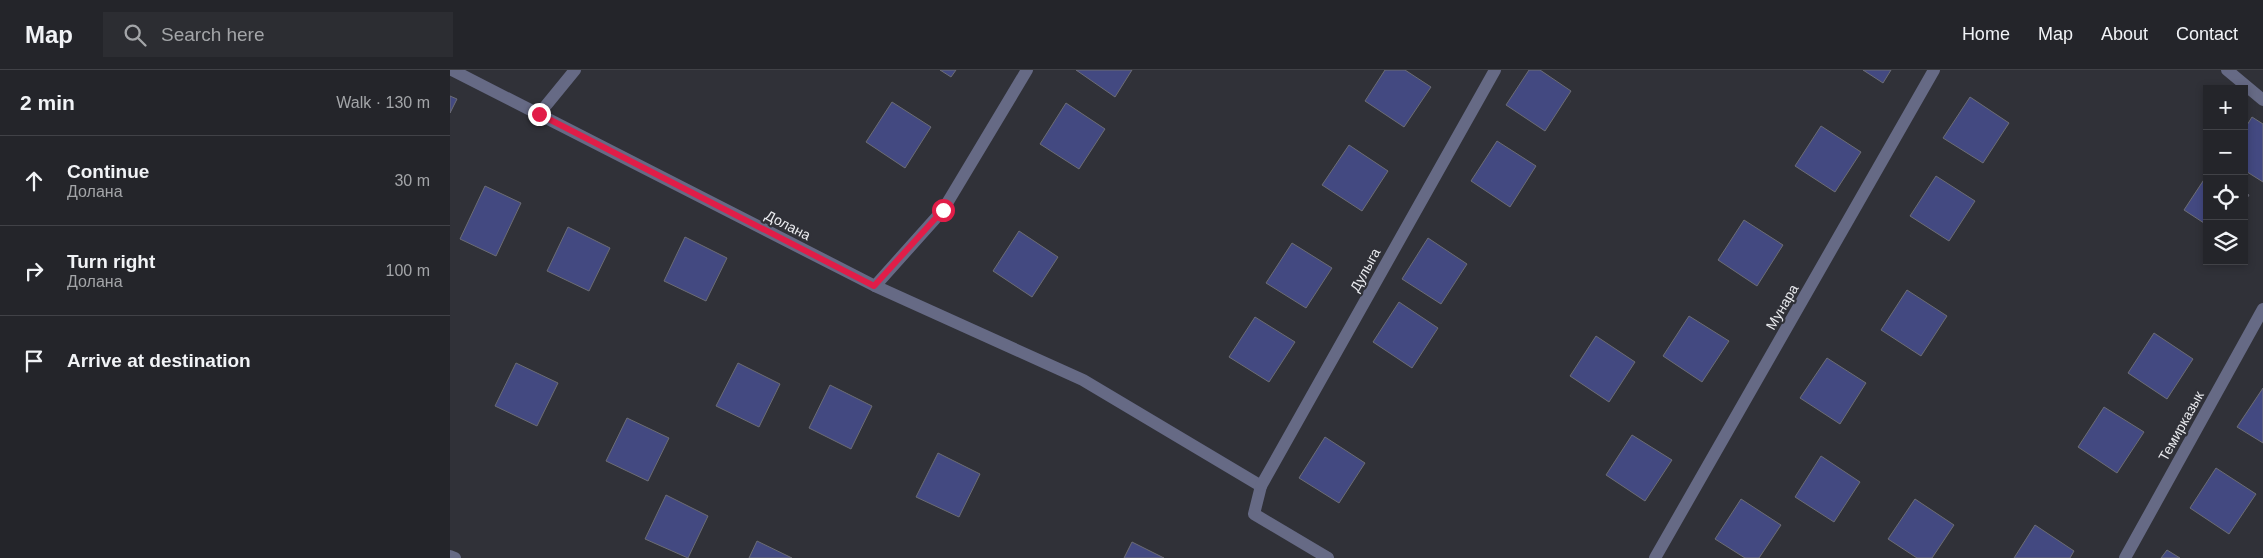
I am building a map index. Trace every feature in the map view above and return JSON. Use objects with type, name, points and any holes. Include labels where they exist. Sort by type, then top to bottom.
[{"type":"street","name":"Долана","points":[[452,70],[874,286],[1083,380],[1261,486]]},
{"type":"street","points":[[539,114],[575,70]]},
{"type":"street","points":[[874,286],[943,210],[1027,70]]},
{"type":"street","name":"Дулыга","points":[[1328,558],[1254,514],[1261,486],[1494,70]]},
{"type":"street","name":"Мунара","points":[[1655,558],[1934,70]]},
{"type":"street","points":[[2227,70],[2263,100]]},
{"type":"street","name":"Темирказык","points":[[2125,558],[2263,309]]},
{"type":"street","points":[[450,556],[455,558]]},
{"type":"building","points":[[940,70],[956,70],[951,77]]},
{"type":"building","points":[[1076,70],[1132,70],[1115,97]]},
{"type":"building","points":[[1385,70],[1405,70],[1431,87],[1404,127],[1365,101]]},
{"type":"building","points":[[1529,70],[1540,70],[1571,91],[1545,131],[1506,105]]},
{"type":"building","points":[[1863,70],[1891,70],[1883,83]]},
{"type":"building","points":[[450,96],[457,99],[450,113]]},
{"type":"building","points":[[1970,97],[2009,123],[1983,163],[1943,138]]},
{"type":"building","points":[[892,102],[931,127],[905,168],[866,142]]},
{"type":"building","points":[[1066,103],[1105,129],[1079,169],[1040,144]]},
{"type":"building","points":[[2252,117],[2263,124],[2263,182],[2248,173],[2248,124]]},
{"type":"building","points":[[1821,126],[1861,152],[1835,192],[1795,166]]},
{"type":"building","points":[[1497,141],[1536,166],[1510,207],[1471,181]]},
{"type":"building","points":[[1349,145],[1388,171],[1362,211],[1322,185]]},
{"type":"building","points":[[1936,176],[1975,201],[1949,241],[1910,216]]},
{"type":"building","points":[[2203,181],[2203,222],[2184,210]]},
{"type":"building","points":[[485,186],[521,203],[496,256],[460,239]]},
{"type":"building","points":[[1744,220],[1783,245],[1757,286],[1718,260]]},
{"type":"building","points":[[568,227],[610,248],[589,291],[547,271]]},
{"type":"building","points":[[1019,231],[1058,257],[1032,297],[993,271]]},
{"type":"building","points":[[685,237],[727,258],[706,301],[664,281]]},
{"type":"building","points":[[1428,238],[1467,264],[1441,304],[1402,279]]},
{"type":"building","points":[[1292,243],[1332,268],[1306,308],[1266,283]]},
{"type":"building","points":[[1907,290],[1947,316],[1921,356],[1881,330]]},
{"type":"building","points":[[1399,302],[1438,328],[1412,368],[1373,342]]},
{"type":"building","points":[[1689,316],[1729,341],[1702,382],[1663,356]]},
{"type":"building","points":[[1255,317],[1295,342],[1269,382],[1229,357]]},
{"type":"building","points":[[2154,333],[2193,359],[2167,399],[2128,373]]},
{"type":"building","points":[[1596,336],[1635,362],[1609,402],[1570,376]]},
{"type":"building","points":[[1827,358],[1866,383],[1840,424],[1800,398]]},
{"type":"building","points":[[516,363],[558,383],[537,426],[495,406]]},
{"type":"building","points":[[738,363],[780,384],[759,427],[716,406]]},
{"type":"building","points":[[830,385],[872,406],[851,449],[809,428]]},
{"type":"building","points":[[2263,388],[2263,443],[2237,427]]},
{"type":"building","points":[[2104,407],[2144,432],[2117,473],[2078,447]]},
{"type":"building","points":[[627,418],[669,438],[648,481],[606,461]]},
{"type":"building","points":[[1632,435],[1672,460],[1645,501],[1606,475]]},
{"type":"building","points":[[1325,437],[1365,463],[1339,503],[1299,478]]},
{"type":"building","points":[[938,453],[980,474],[959,517],[916,497]]},
{"type":"building","points":[[1821,456],[1860,482],[1834,522],[1795,497]]},
{"type":"building","points":[[2216,468],[2256,494],[2229,534],[2190,508]]},
{"type":"building","points":[[666,495],[708,516],[688,558],[645,539]]},
{"type":"building","points":[[1741,499],[1781,525],[1759,558],[1745,558],[1715,539]]},
{"type":"building","points":[[1915,499],[1954,525],[1932,558],[1917,558],[1888,539]]},
{"type":"building","points":[[2035,525],[2074,551],[2070,558],[2014,558]]},
{"type":"building","points":[[757,541],[792,558],[749,558]]},
{"type":"building","points":[[1132,542],[1164,558],[1124,558]]},
{"type":"building","points":[[2167,550],[2180,558],[2161,558]]},
{"type":"route","points":[[539,114],[874,286],[943,210]]}]
